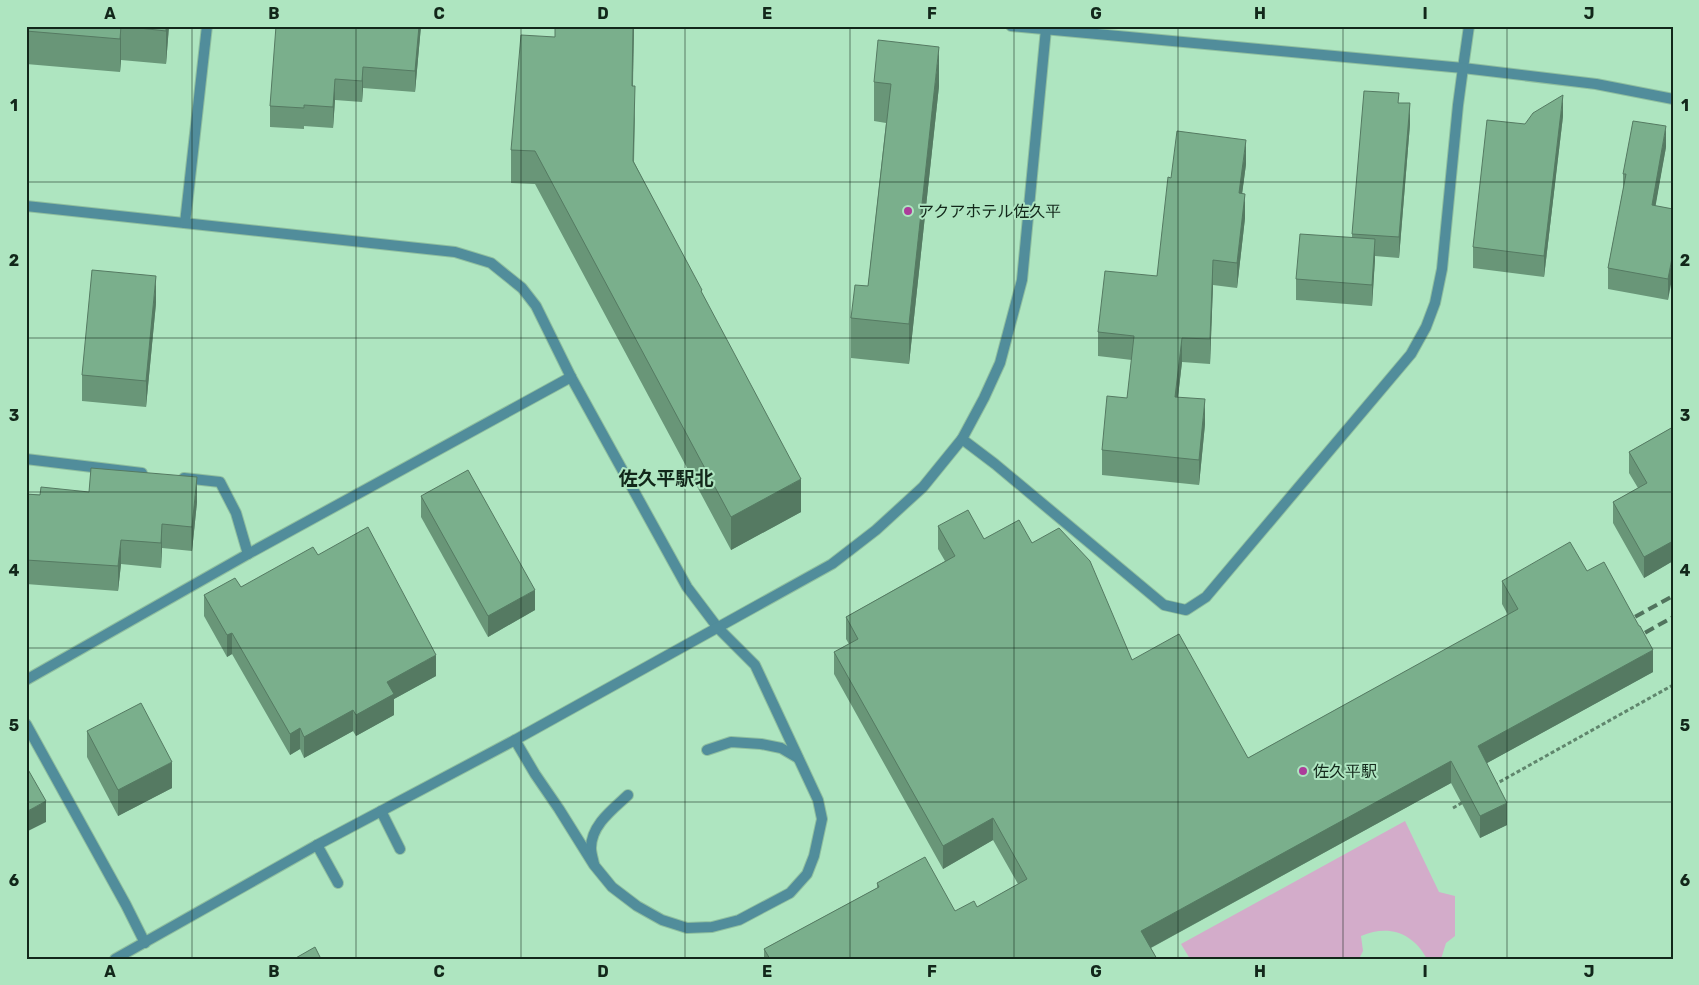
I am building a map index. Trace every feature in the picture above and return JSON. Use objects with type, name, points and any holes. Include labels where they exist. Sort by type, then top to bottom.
[{"type":"street","points":[[185,223],[207,26]]},
{"type":"street","points":[[1011,26],[1463,68],[1596,84],[1673,100]]},
{"type":"street","points":[[962,439],[995,464],[1164,605],[1186,610],[1206,597],[1410,354],[1426,327],[1436,303],[1442,269],[1457,114],[1469,26]]},
{"type":"street","points":[[115,959],[317,845],[515,740],[832,564],[876,530],[923,487],[962,439],[1000,363],[1022,280],[1046,28]]},
{"type":"street","points":[[26,206],[455,252],[491,262],[522,288],[536,306],[571,377],[687,588],[718,628],[756,665],[818,800],[822,819],[814,856],[807,874],[790,893],[739,920],[712,927],[687,928],[662,920],[637,906],[612,887],[594,865],[515,740]]},
{"type":"street","points":[[26,680],[248,554],[571,377]]},
{"type":"street","points":[[26,459],[152,474]]},
{"type":"street","points":[[171,476],[220,482],[236,513],[248,554]]},
{"type":"street","points":[[26,724],[145,943]]},
{"type":"street","points":[[706,750],[730,742],[762,744],[782,748],[798,758]]},
{"type":"street","points":[[594,865],[591,848],[594,834],[605,816],[628,795]]},
{"type":"street","points":[[380,811],[400,849]]},
{"type":"street","points":[[317,845],[338,884]]},
{"type":"path","points":[[1487,789],[1673,685]]},
{"type":"path","points":[[1454,808],[1470,798]]},
{"type":"shaded area","points":[[1405,821],[1439,892],[1455,896],[1455,936],[1446,943],[1441,959],[1427,959],[1415,943],[1399,933],[1390,931],[1371,932],[1361,936],[1363,951],[1359,959],[1190,959],[1181,944]]},
{"type":"building","points":[[26,26],[121,26],[120,39],[26,31]]},
{"type":"building","points":[[121,26],[166,26],[166,31]]},
{"type":"building","points":[[276,26],[419,26],[415,71],[363,67],[362,81],[335,79],[333,107],[304,105],[304,108],[270,106]]},
{"type":"building","points":[[555,26],[633,26],[632,86],[635,86],[633,161],[801,479],[731,517],[535,151],[511,150],[521,35],[555,37]]},
{"type":"building","points":[[878,40],[939,47],[909,324],[851,318],[855,285],[868,286],[891,84],[874,82]]},
{"type":"building","points":[[1364,91],[1399,93],[1398,103],[1410,103],[1399,237],[1352,234]]},
{"type":"building","points":[[1563,95],[1544,256],[1473,247],[1487,120],[1525,124],[1533,113]]},
{"type":"building","points":[[1633,121],[1666,126],[1652,205],[1673,209],[1673,253],[1668,279],[1608,268],[1626,174],[1623,174]]},
{"type":"building","points":[[1177,131],[1246,140],[1239,193],[1245,194],[1237,263],[1213,260],[1210,339],[1182,338],[1175,397],[1205,399],[1199,460],[1102,450],[1107,396],[1127,398],[1134,336],[1098,332],[1105,271],[1157,276],[1168,177],[1171,178]]},
{"type":"building","points":[[1300,234],[1375,239],[1372,285],[1296,279]]},
{"type":"building","points":[[92,270],[156,276],[146,381],[82,375]]},
{"type":"building","points":[[1673,427],[1673,541],[1644,557],[1613,502],[1647,483],[1629,452]]},
{"type":"building","points":[[91,468],[197,477],[192,527],[162,524],[161,543],[121,540],[118,566],[26,560],[26,494],[40,495],[41,487],[89,492]]},
{"type":"building","points":[[468,470],[535,590],[488,616],[421,496]]},
{"type":"building","points":[[968,510],[984,539],[1019,520],[1032,543],[1059,528],[1090,561],[1132,660],[1179,634],[1248,758],[1518,609],[1502,581],[1570,542],[1587,571],[1604,562],[1653,650],[1478,746],[1507,803],[1480,816],[1451,761],[1141,931],[1157,959],[770,959],[764,949],[879,887],[877,883],[925,857],[955,911],[974,901],[977,907],[1027,879],[993,818],[943,846],[834,652],[858,639],[846,617],[955,556],[938,526]]},
{"type":"building","points":[[368,527],[436,655],[387,682],[394,694],[356,715],[353,710],[304,737],[300,728],[290,734],[232,633],[227,635],[204,595],[235,578],[241,587],[313,547],[318,555]]},
{"type":"building","points":[[141,703],[172,762],[118,790],[87,731]]},
{"type":"building","points":[[26,766],[46,801],[26,812]]},
{"type":"building","points":[[315,947],[321,959],[294,959]]},
{"type":"railway","points":[[1622,624],[1673,596]]},
{"type":"railway","points":[[1632,640],[1673,617]]},
{"type":"place","name":"アクアホテル佐久平","points":[[908,211]]},
{"type":"place","name":"佐久平駅","points":[[1303,771]]},
{"type":"district","name":"佐久平駅北","points":[[666,478]]}]
